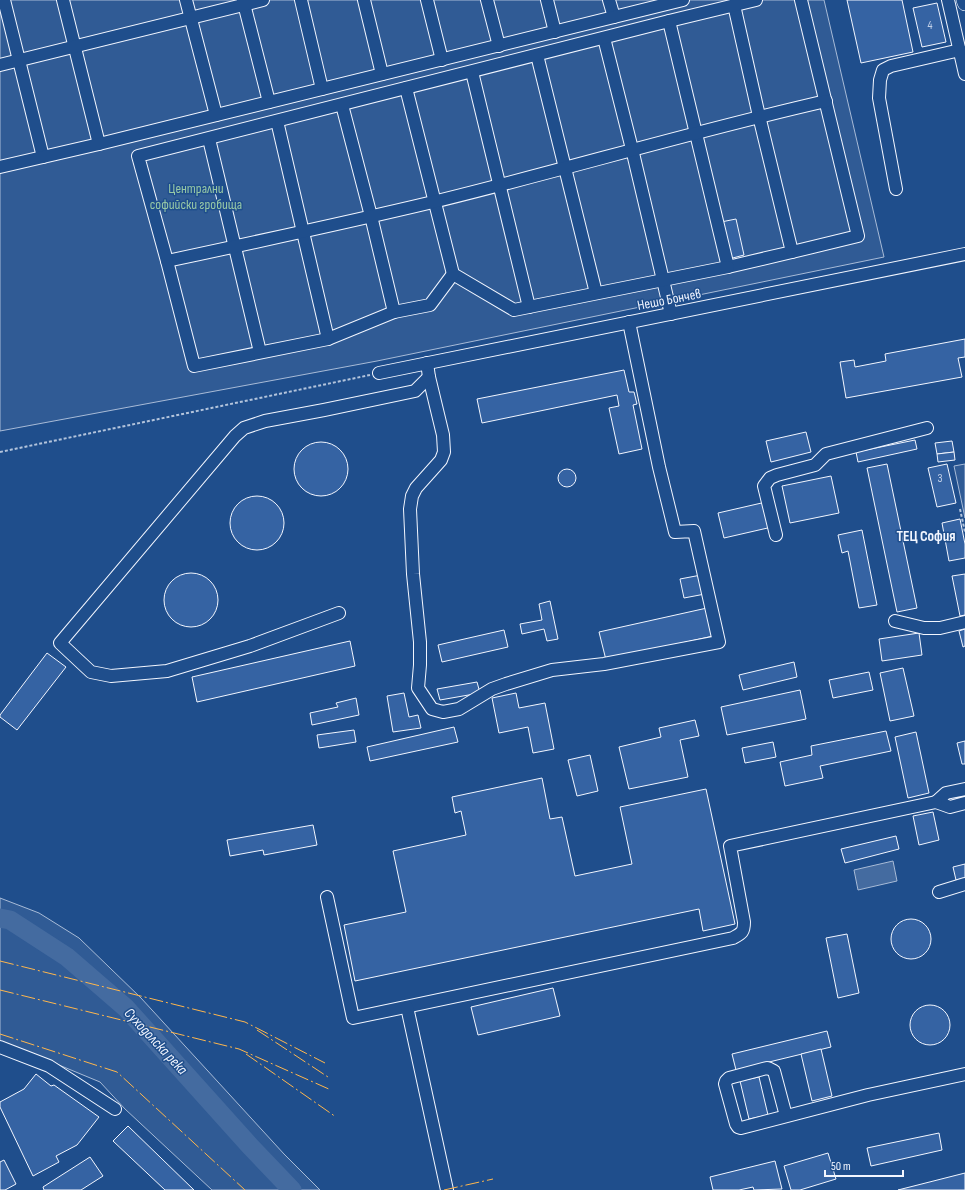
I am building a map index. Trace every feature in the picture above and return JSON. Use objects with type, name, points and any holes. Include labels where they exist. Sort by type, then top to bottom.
[{"type":"street","points":[[4,0],[43,157]]},
{"type":"street","points":[[63,0],[99,144]]},
{"type":"street","points":[[186,0],[216,115]]},
{"type":"street","points":[[0,65],[191,18],[244,2],[263,0]]},
{"type":"street","points":[[301,0],[322,89]]},
{"type":"street","points":[[364,0],[382,74]]},
{"type":"street","points":[[427,0],[442,60]]},
{"type":"street","points":[[487,0],[499,46]]},
{"type":"street","points":[[547,0],[555,32]]},
{"type":"street","points":[[609,0],[614,17]]},
{"type":"street","points":[[453,274],[430,305],[394,312],[328,339],[194,366],[138,156],[756,0]]},
{"type":"street","points":[[406,88],[453,274],[514,310],[728,267],[858,236],[801,0]]},
{"type":"street","points":[[948,0],[965,74]]},
{"type":"street","points":[[0,167],[442,60],[677,1]]},
{"type":"street","points":[[244,2],[269,102]]},
{"type":"street","points":[[734,5],[792,252]]},
{"type":"street","points":[[669,21],[728,267]]},
{"type":"street","points":[[604,38],[671,314]]},
{"type":"street","points":[[896,189],[879,98],[880,80],[883,70],[892,66],[960,50]]},
{"type":"street","points":[[537,55],[596,293]]},
{"type":"street","points":[[472,72],[529,307]]},
{"type":"street","points":[[167,261],[303,232],[434,201],[759,116],[826,101]]},
{"type":"street","points":[[342,105],[394,312]]},
{"type":"street","points":[[277,121],[328,339]]},
{"type":"street","points":[[209,139],[260,352]]},
{"type":"street","name":"Нешо Бончев","points":[[379,373],[965,254]]},
{"type":"street","points":[[427,363],[429,377],[444,435],[444,452],[441,460],[416,488],[412,496],[410,509],[414,592],[420,642],[418,688],[432,709],[443,712],[459,709],[492,690],[506,684],[552,670],[604,664],[719,642],[694,531],[675,532],[629,322]]},
{"type":"street","points":[[339,613],[250,646],[167,671],[111,676],[91,672],[60,643],[235,436],[244,428],[265,421],[415,391],[429,377]]},
{"type":"street","points":[[776,535],[764,486],[770,478],[815,465],[826,454],[927,428]]},
{"type":"street","points":[[895,621],[924,628],[940,628],[965,622]]},
{"type":"street","points":[[936,802],[946,792],[965,789]]},
{"type":"street","points":[[327,897],[353,1018],[733,938],[744,930],[744,922],[730,846],[936,802],[950,807],[965,803]]},
{"type":"street","points":[[939,892],[965,884]]},
{"type":"street","points":[[407,1007],[447,1190]]},
{"type":"street","points":[[0,1047],[49,1066],[115,1109]]},
{"type":"street","points":[[786,1116],[774,1071],[767,1068],[729,1078],[726,1081],[725,1084],[736,1124],[741,1128],[868,1095],[965,1074]]},
{"type":"path","points":[[0,452],[379,373]]},
{"type":"path","points":[[960,509],[965,532]]},
{"type":"shaded area","name":"Централни софийски гробища","points":[[0,0],[824,0],[884,257],[377,361],[0,431]]},
{"type":"shaded area","points":[[965,464],[965,518],[954,466]]},
{"type":"shaded area","points":[[893,861],[897,881],[858,890],[854,870]]},
{"type":"shaded area","points":[[0,898],[39,913],[79,938],[141,998],[284,1154],[320,1190],[212,1190],[125,1109],[100,1082],[0,1042]]},
{"type":"building","points":[[847,0],[902,0],[913,52],[861,63]]},
{"type":"building","points":[[937,3],[946,42],[922,47],[913,8]]},
{"type":"building","points":[[736,219],[744,255],[729,259],[721,222]]},
{"type":"building","points":[[965,339],[965,357],[958,358],[962,377],[846,398],[840,362],[854,360],[855,367],[886,361],[885,354]]},
{"type":"building","points":[[624,370],[629,392],[634,392],[637,404],[633,405],[642,449],[619,454],[609,408],[619,406],[617,395],[482,423],[477,399]]},
{"type":"building","points":[[806,432],[811,452],[771,462],[766,441]]},
{"type":"building","points":[[915,440],[917,449],[858,462],[856,452]]},
{"type":"building","points":[[952,441],[954,452],[937,454],[935,443]]},
{"type":"building","points":[[321,442],[331,444],[340,450],[346,459],[348,469],[346,479],[340,488],[331,494],[321,496],[311,494],[302,488],[296,479],[294,469],[296,459],[302,450],[311,444]]},
{"type":"building","points":[[954,452],[955,460],[938,462],[937,454]]},
{"type":"building","points":[[887,464],[917,608],[897,612],[867,468]]},
{"type":"building","points":[[947,464],[956,503],[937,507],[928,468]]},
{"type":"building","points":[[563,469],[571,469],[576,474],[574,485],[571,487],[563,487],[558,482],[558,474]]},
{"type":"building","points":[[831,476],[839,513],[790,523],[782,486]]},
{"type":"building","points":[[257,496],[267,498],[276,504],[282,513],[284,523],[282,533],[276,542],[267,548],[257,550],[247,548],[238,542],[232,533],[230,523],[232,513],[238,504],[247,498]]},
{"type":"building","points":[[766,502],[772,527],[724,538],[718,513]]},
{"type":"building","points":[[960,519],[965,544],[965,558],[949,561],[942,523]]},
{"type":"building","points":[[862,530],[877,605],[859,608],[848,551],[842,553],[838,535]]},
{"type":"building","points":[[191,573],[201,575],[210,581],[216,590],[218,600],[216,610],[210,619],[201,625],[191,627],[181,625],[172,619],[166,610],[164,600],[166,590],[172,581],[181,575]]},
{"type":"building","points":[[965,574],[965,615],[960,616],[952,576]]},
{"type":"building","points":[[701,575],[705,594],[684,598],[680,579]]},
{"type":"building","points":[[550,601],[558,639],[547,641],[544,629],[522,634],[520,624],[542,620],[539,604]]},
{"type":"building","points":[[707,608],[713,636],[606,660],[599,632]]},
{"type":"building","points":[[965,629],[965,646],[963,647],[959,631]]},
{"type":"building","points":[[504,630],[508,647],[442,662],[438,645]]},
{"type":"building","points":[[919,633],[922,655],[882,661],[879,639]]},
{"type":"building","points":[[350,641],[355,666],[197,702],[192,677]]},
{"type":"building","points":[[47,653],[66,667],[17,730],[0,717],[0,715]]},
{"type":"building","points":[[794,662],[797,677],[743,690],[739,675]]},
{"type":"building","points":[[903,668],[914,716],[890,721],[880,673]]},
{"type":"building","points":[[869,672],[873,690],[833,698],[829,680]]},
{"type":"building","points":[[477,682],[480,693],[440,700],[437,689]]},
{"type":"building","points":[[800,690],[806,719],[727,735],[721,707]]},
{"type":"building","points":[[404,693],[409,717],[418,715],[421,728],[393,732],[387,696]]},
{"type":"building","points":[[516,693],[519,708],[545,703],[554,749],[533,753],[528,727],[499,733],[492,698]]},
{"type":"building","points":[[356,698],[359,715],[312,725],[310,713],[338,707],[336,703]]},
{"type":"building","points":[[695,720],[699,736],[680,740],[688,777],[629,789],[619,747],[661,737],[659,728]]},
{"type":"building","points":[[454,727],[458,742],[370,761],[367,747]]},
{"type":"building","points":[[354,730],[356,742],[319,748],[317,735]]},
{"type":"building","points":[[886,731],[891,751],[820,766],[823,778],[785,786],[780,762],[812,755],[811,746]]},
{"type":"building","points":[[916,732],[929,793],[908,798],[895,737]]},
{"type":"building","points":[[965,741],[965,764],[962,764],[957,743]]},
{"type":"building","points":[[773,742],[776,757],[745,763],[742,748]]},
{"type":"building","points":[[590,755],[598,791],[577,796],[568,760]]},
{"type":"building","points":[[542,778],[550,819],[562,817],[575,876],[632,864],[620,807],[706,789],[735,924],[703,931],[699,909],[355,981],[344,925],[406,912],[393,851],[466,835],[461,811],[455,813],[452,797]]},
{"type":"building","points":[[933,812],[939,840],[919,845],[913,816]]},
{"type":"building","points":[[313,825],[317,845],[264,855],[263,850],[230,856],[227,840]]},
{"type":"building","points":[[896,836],[899,849],[845,863],[841,849]]},
{"type":"building","points":[[965,864],[965,878],[956,880],[953,867]]},
{"type":"building","points":[[915,919],[922,922],[928,928],[931,939],[930,947],[922,956],[915,959],[907,959],[900,956],[892,947],[891,935],[894,928],[903,920]]},
{"type":"building","points":[[847,934],[859,993],[838,998],[826,938]]},
{"type":"building","points":[[553,988],[560,1016],[478,1035],[471,1007]]},
{"type":"building","points":[[934,1005],[941,1008],[947,1014],[950,1025],[949,1033],[941,1042],[934,1045],[926,1045],[919,1042],[911,1033],[910,1021],[913,1014],[922,1006]]},
{"type":"building","points":[[827,1031],[831,1047],[736,1070],[732,1054]]},
{"type":"building","points":[[821,1049],[832,1096],[812,1101],[801,1054]]},
{"type":"building","points":[[36,1074],[51,1086],[54,1085],[99,1117],[77,1145],[56,1156],[59,1162],[33,1176],[0,1107],[0,1102],[24,1089]]},
{"type":"building","points":[[759,1077],[768,1115],[749,1119],[740,1081]]},
{"type":"building","points":[[128,1126],[194,1190],[165,1190],[113,1141]]},
{"type":"building","points":[[939,1133],[942,1150],[871,1166],[867,1148]]},
{"type":"building","points":[[828,1153],[836,1179],[800,1190],[791,1190],[784,1166]]},
{"type":"building","points":[[90,1157],[103,1176],[81,1190],[44,1190],[43,1187]]},
{"type":"building","points":[[4,1160],[16,1184],[5,1190],[0,1190],[0,1162]]},
{"type":"building","points":[[775,1161],[782,1189],[754,1190],[753,1187],[739,1190],[713,1190],[710,1177]]},
{"type":"building","points":[[965,1173],[965,1190],[898,1190]]},
{"type":"waterway","name":"Суходолска река","points":[[0,918],[10,920],[67,957],[126,1008],[249,1145],[292,1190]]},
{"type":"power","points":[[0,961],[245,1022],[325,1063]]},
{"type":"power","points":[[0,990],[239,1049],[331,1090]]},
{"type":"power","points":[[257,1030],[328,1077]]},
{"type":"power","points":[[0,1034],[117,1072],[245,1190]]},
{"type":"power","points":[[246,1054],[336,1117]]},
{"type":"power","points":[[444,1190],[493,1179]]},
{"type":"district","name":"ТЕЦ София","points":[[926,536]]}]
